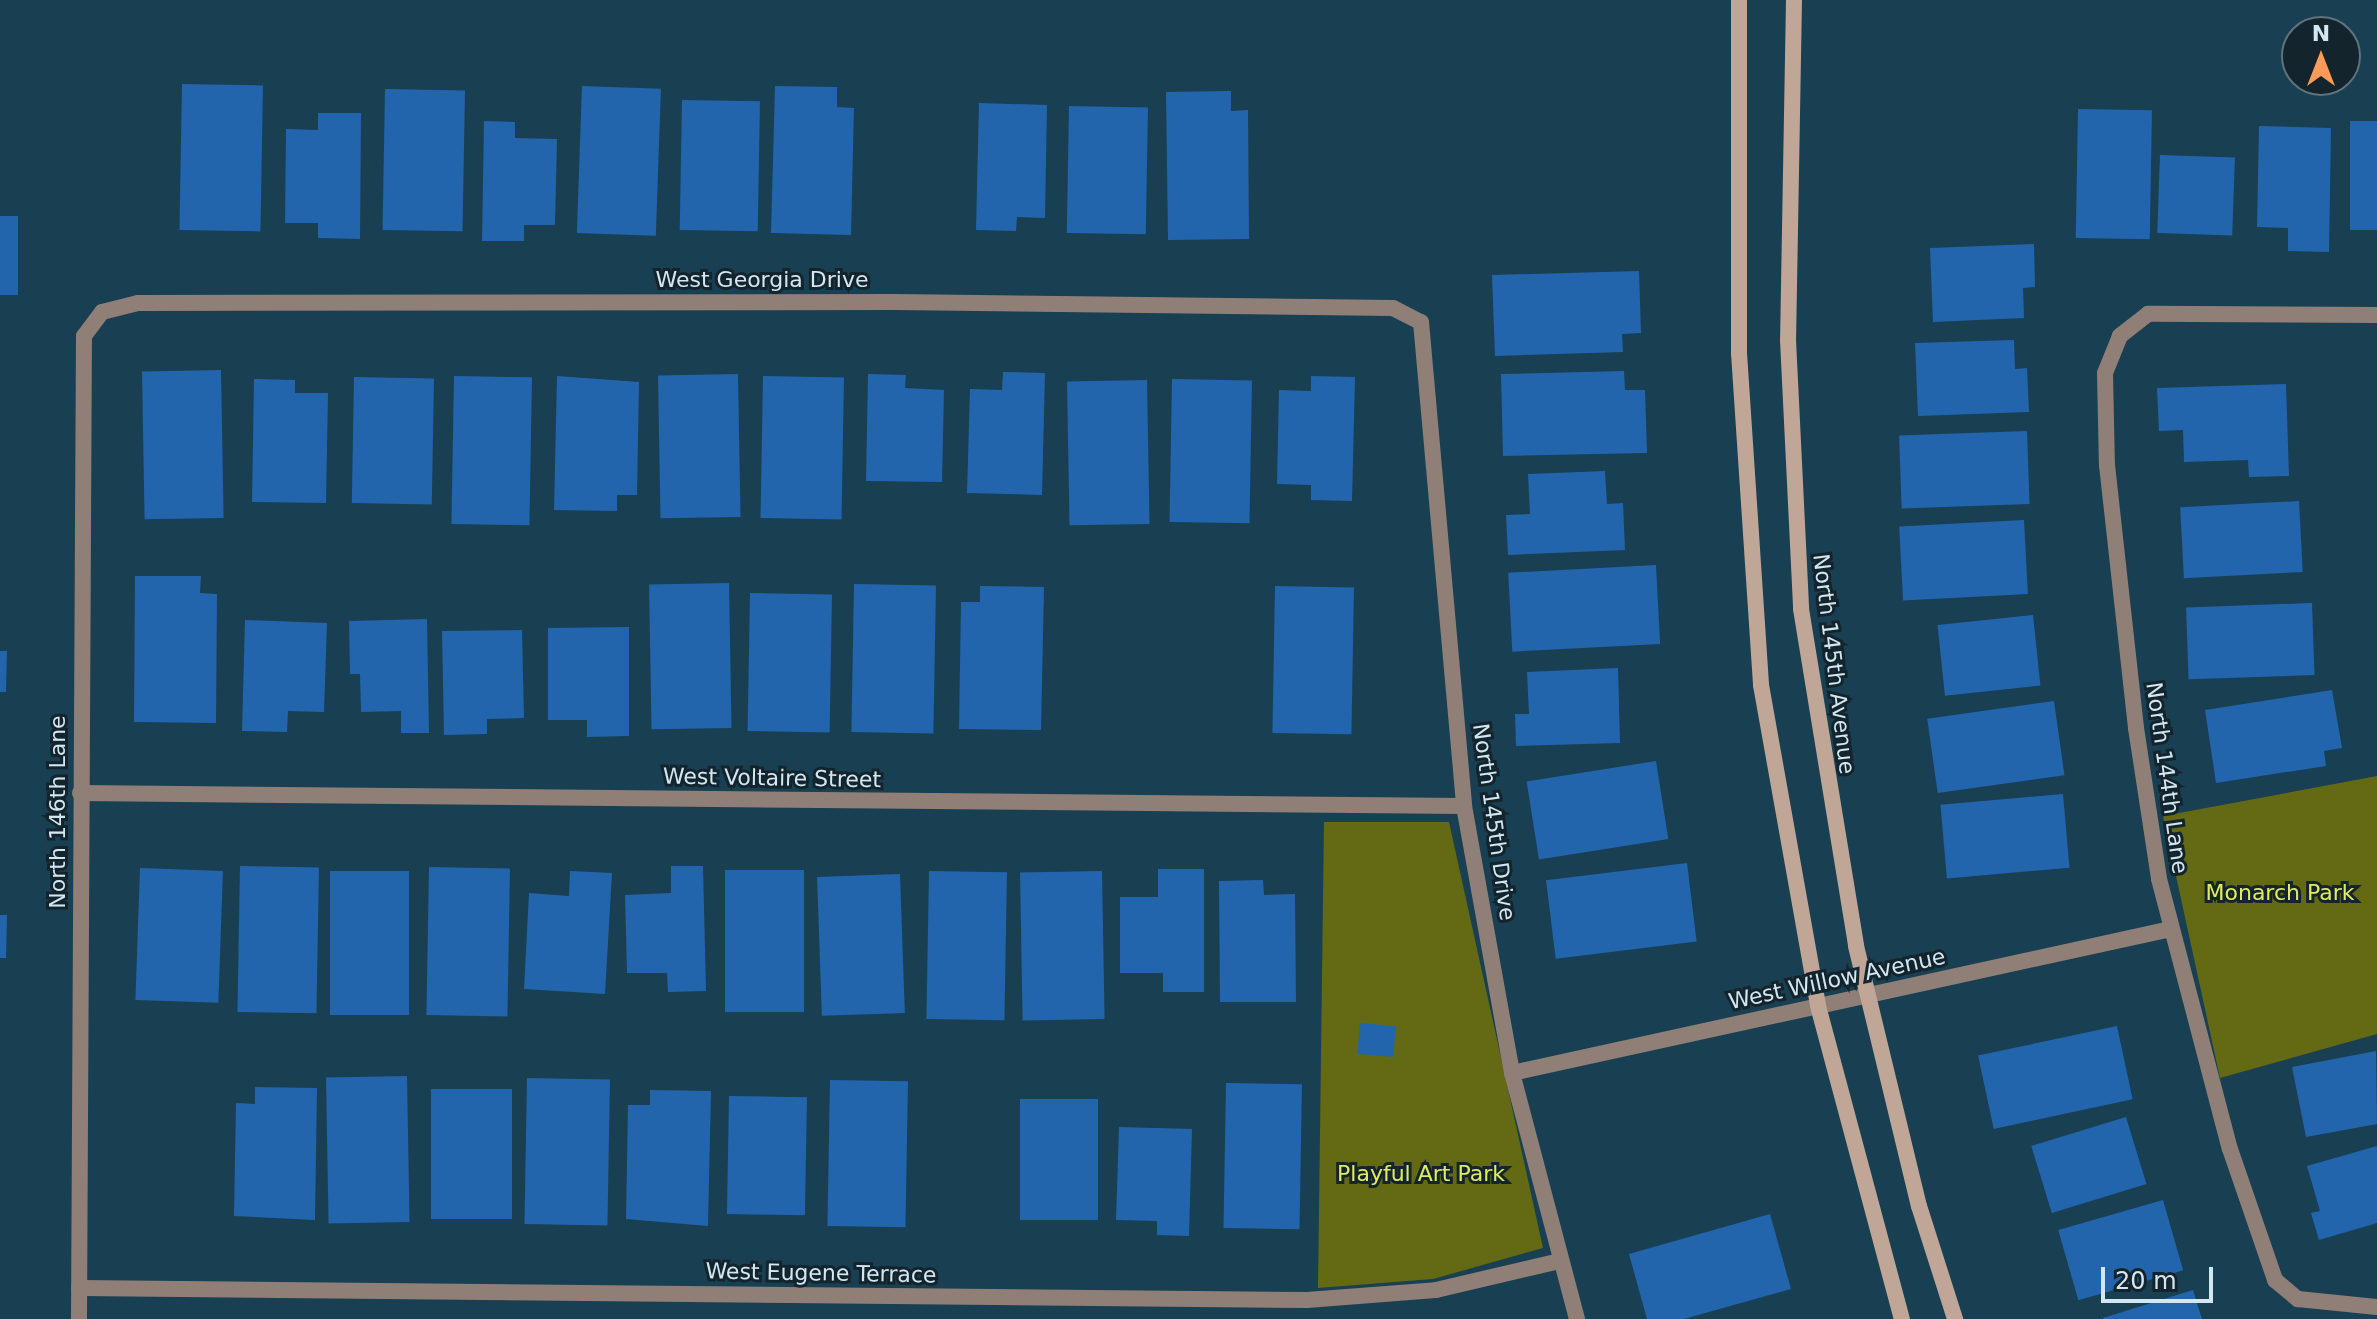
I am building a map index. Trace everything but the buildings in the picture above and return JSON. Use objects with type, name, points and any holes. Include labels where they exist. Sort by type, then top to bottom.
[{"type":"street","points":[[1739,0],[1739,353],[1749,567],[1761,685],[1818,1006],[1902,1319]]},
{"type":"street","name":"North 145th Avenue","points":[[1794,0],[1788,340],[1801,609],[1843,885],[1919,1206],[1955,1319]]},
{"type":"street","name":"West Georgia Drive","points":[[102,312],[138,303],[895,302],[1393,308],[1421,322]]},
{"type":"street","name":"North 146th Lane","points":[[79,1319],[84,336],[102,312]]},
{"type":"street","name":"North 144th Lane","points":[[2377,315],[2148,314],[2120,336],[2105,373],[2107,465],[2136,728],[2171,929],[2230,1149],[2275,1280],[2298,1299],[2377,1307]]},
{"type":"street","name":"North 145th Drive","points":[[1421,322],[1464,806],[1512,1073],[1577,1319]]},
{"type":"street","name":"West Voltaire Street","points":[[80,793],[1464,806]]},
{"type":"street","name":"West Willow Avenue","points":[[1512,1073],[2171,929]]},
{"type":"street","name":"West Eugene Terrace","points":[[79,1288],[1307,1300],[1436,1290],[1560,1261]]},
{"type":"green space","name":"Monarch Park","points":[[2377,776],[2377,1034],[2220,1078],[2163,816]]},
{"type":"green space","name":"Playful Art Park","points":[[1324,822],[1449,822],[1543,1248],[1433,1279],[1318,1288]]}]
